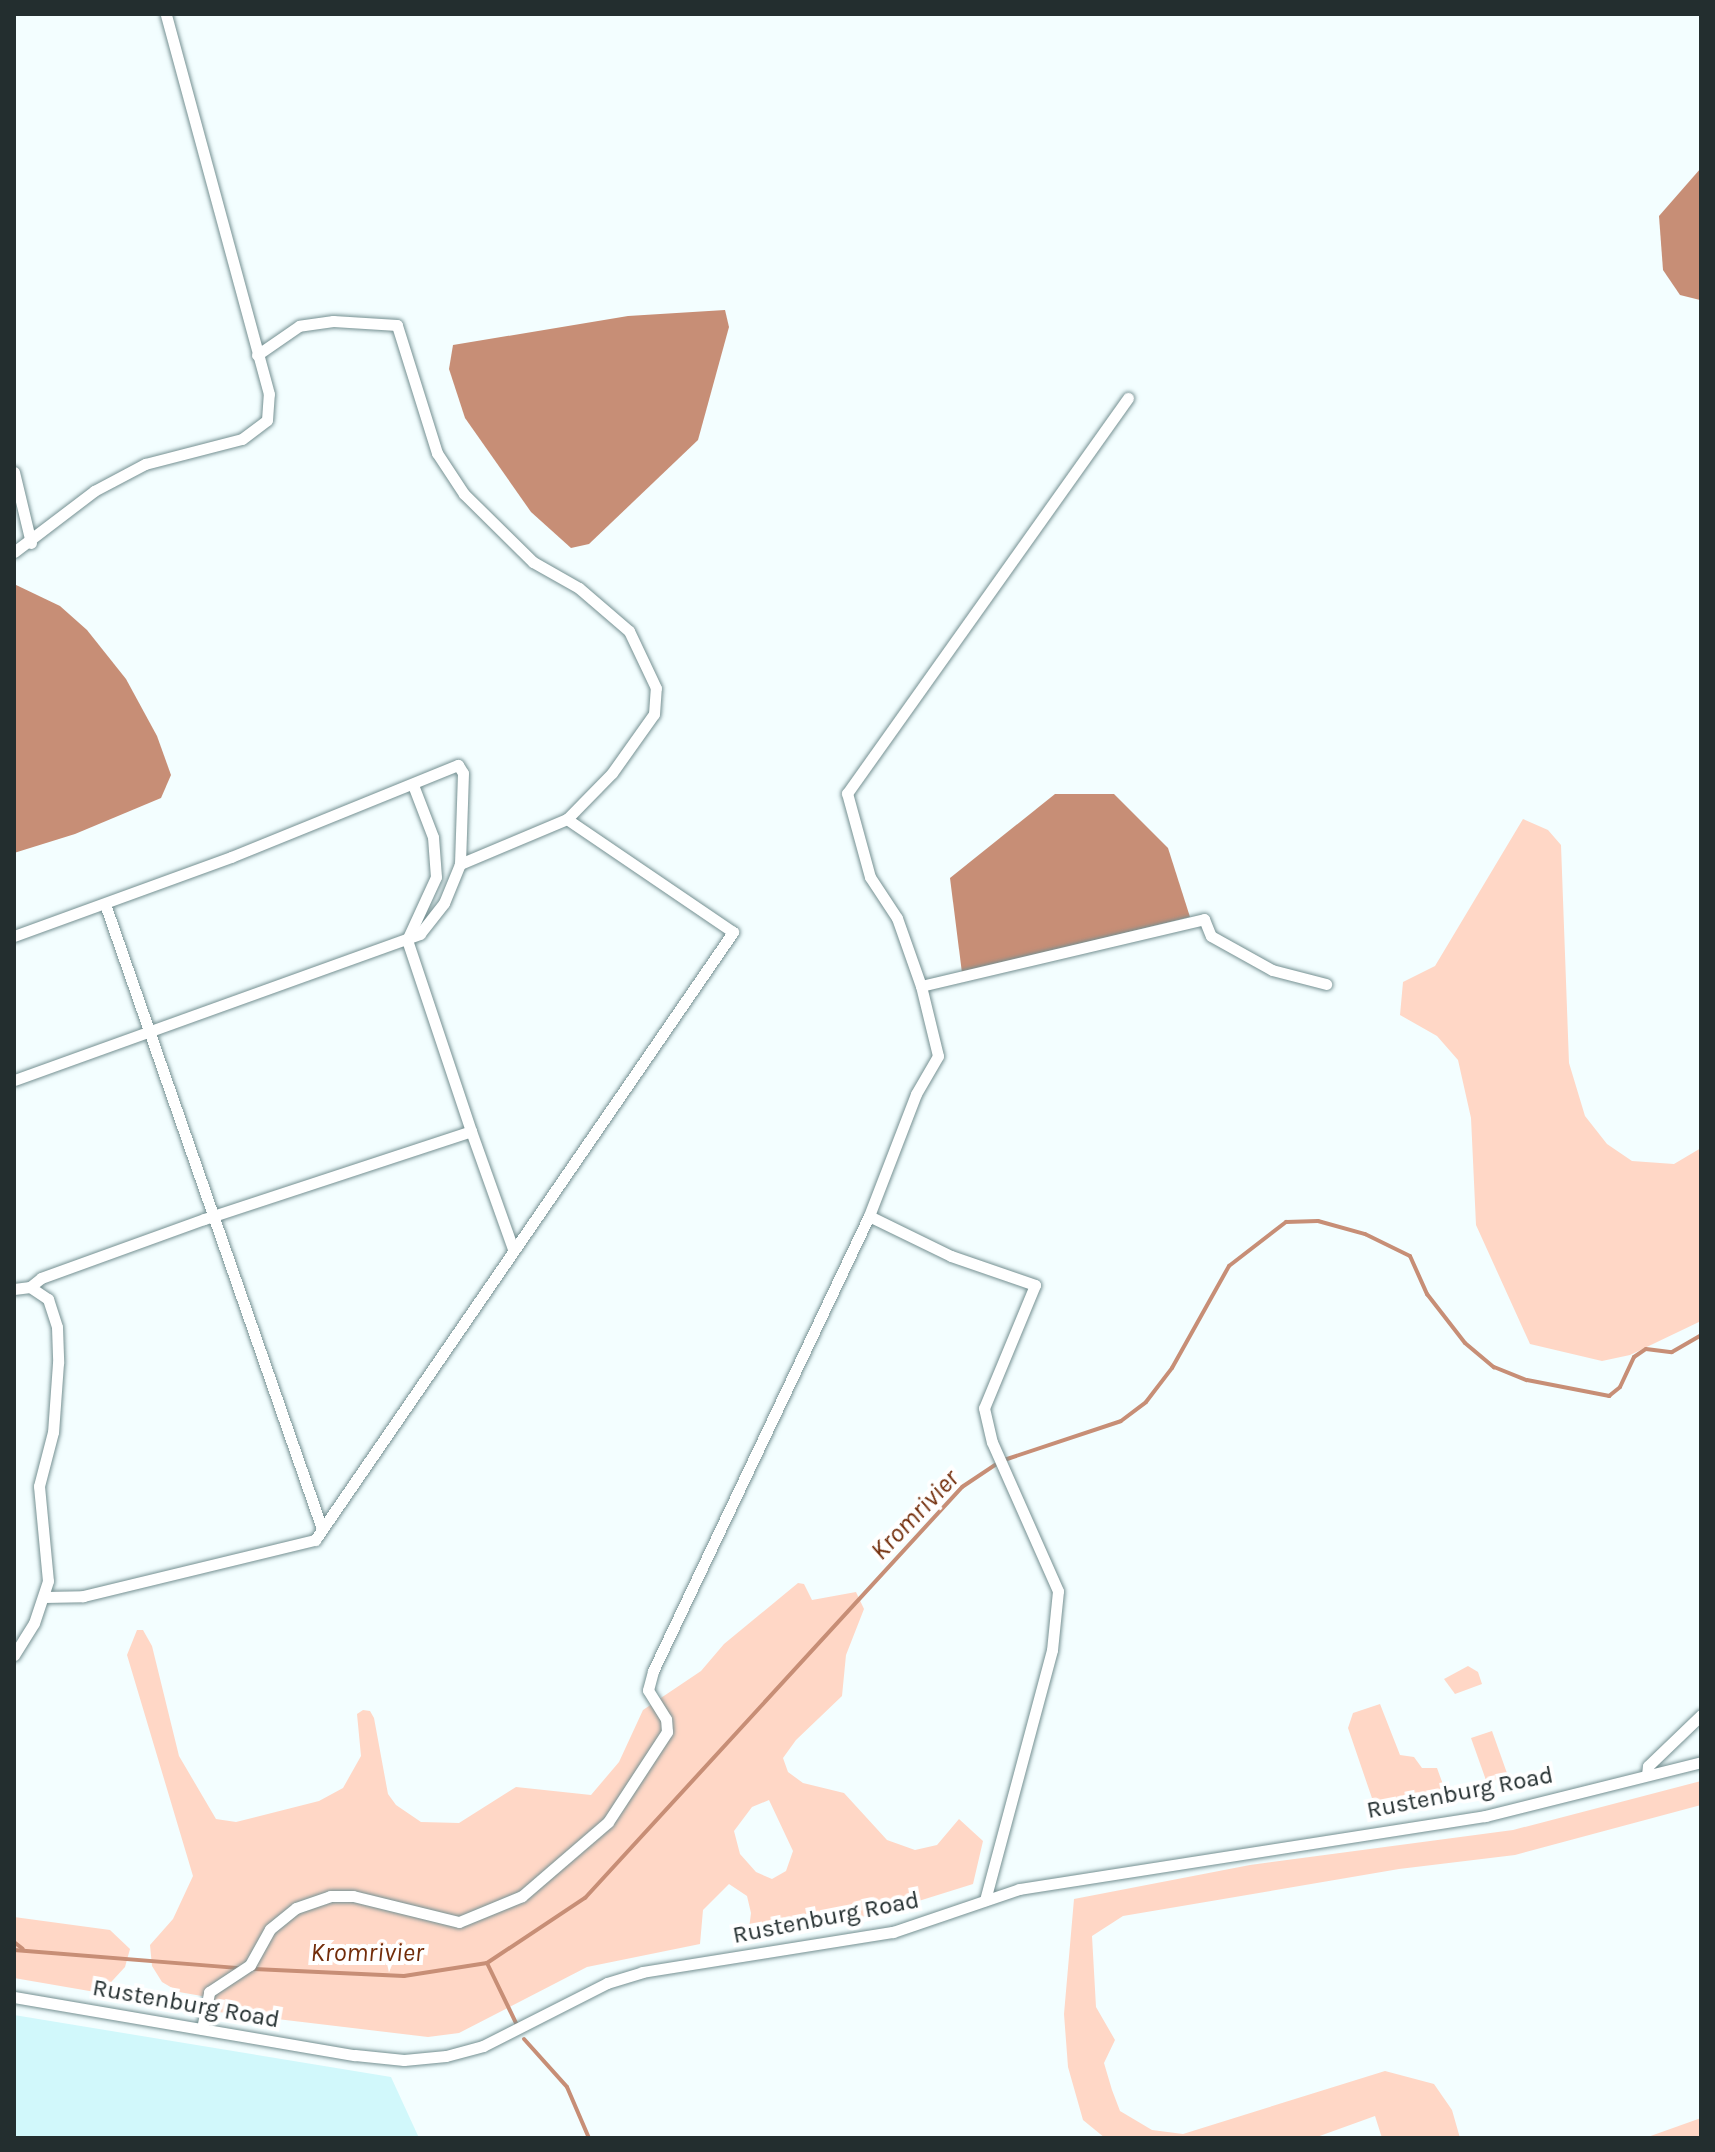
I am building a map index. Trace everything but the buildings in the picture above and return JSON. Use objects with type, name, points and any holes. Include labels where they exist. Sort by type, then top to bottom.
[{"type":"street","points":[[14,552],[31,543],[94,491],[145,464],[242,439],[267,420],[269,394],[166,14]]},
{"type":"street","points":[[257,355],[299,326],[333,321],[397,325],[437,453],[464,494],[533,562],[579,588],[629,631],[656,688],[654,714],[612,773],[567,819],[460,864]]},
{"type":"street","points":[[202,2029],[209,1992],[250,1965],[270,1929],[296,1908],[330,1896],[353,1896],[459,1922],[522,1896],[608,1822],[667,1732],[666,1719],[648,1690],[653,1671],[869,1216],[916,1094],[938,1056],[921,986],[897,918],[870,877],[847,793],[1128,398]]},
{"type":"street","points":[[14,472],[31,543]]},
{"type":"street","points":[[14,936],[105,904],[458,765],[463,773],[460,864],[432,921],[407,940],[14,1080]]},
{"type":"street","points":[[413,785],[433,837],[436,877],[407,940],[513,1249]]},
{"type":"street","points":[[44,1597],[83,1596],[315,1540],[321,1526],[733,932],[567,819]]},
{"type":"street","points":[[105,904],[152,1032],[321,1526]]},
{"type":"street","points":[[921,986],[1204,919],[1211,936],[1272,970],[1326,984]]},
{"type":"street","points":[[14,1289],[30,1287],[41,1278],[471,1131]]},
{"type":"street","points":[[869,1216],[951,1256],[1035,1285],[1002,1359],[985,1417],[1058,1591],[1052,1650],[985,1900]]},
{"type":"street","points":[[14,1655],[44,1597],[49,1565],[39,1515],[39,1486],[58,1404],[58,1346],[48,1299],[30,1287]]},
{"type":"street","points":[[1647,1775],[1648,1766],[1701,1715]]},
{"type":"street","name":"Rustenburg Road","points":[[14,1997],[355,2055],[404,2060],[446,2056],[483,2046],[607,1983],[642,1972],[893,1932],[985,1900],[1152,1865],[1485,1816],[1701,1762]]},
{"type":"shaded area","points":[[1701,168],[1700,300],[1680,295],[1663,270],[1659,216]]},
{"type":"shaded area","points":[[725,310],[729,327],[698,440],[589,544],[571,548],[531,512],[465,418],[449,369],[453,345],[628,316]]},
{"type":"shaded area","points":[[14,584],[60,606],[87,630],[126,679],[157,736],[171,775],[161,798],[75,834],[14,853]]},
{"type":"shaded area","points":[[1055,794],[1114,794],[1168,848],[1190,917],[962,973],[950,878]]},
{"type":"shaded area","points":[[1523,819],[1548,830],[1561,845],[1569,1063],[1585,1116],[1607,1144],[1632,1161],[1674,1164],[1701,1148],[1701,1321],[1630,1355],[1602,1361],[1530,1344],[1476,1225],[1471,1118],[1458,1060],[1437,1036],[1400,1015],[1403,982],[1435,966]]},
{"type":"shaded area","points":[[798,1583],[804,1584],[812,1600],[856,1592],[864,1609],[846,1655],[842,1696],[796,1740],[783,1758],[788,1772],[803,1783],[844,1793],[887,1840],[915,1850],[937,1845],[959,1819],[983,1841],[973,1884],[877,1914],[748,1937],[751,1913],[747,1896],[729,1884],[703,1910],[700,1944],[587,1967],[459,2033],[428,2037],[218,2012],[213,1998],[179,1992],[162,1982],[152,1966],[150,1945],[173,1919],[193,1876],[127,1655],[137,1630],[143,1630],[152,1646],[179,1756],[216,1819],[236,1822],[319,1801],[343,1788],[361,1756],[357,1714],[363,1710],[370,1711],[374,1718],[388,1794],[396,1805],[421,1822],[459,1823],[516,1787],[591,1795],[619,1762],[643,1710],[701,1671],[724,1644]],"holes":[[[769,1800],[793,1851],[786,1871],[772,1879],[756,1872],[740,1854],[734,1831],[752,1807]]]},
{"type":"shaded area","points":[[1468,1666],[1478,1672],[1482,1684],[1455,1694],[1444,1679]]},
{"type":"shaded area","points":[[1380,1704],[1400,1755],[1414,1757],[1422,1768],[1437,1768],[1449,1801],[1385,1812],[1383,1805],[1374,1804],[1348,1728],[1353,1713]]},
{"type":"shaded area","points":[[1492,1731],[1508,1776],[1487,1783],[1471,1738]]},
{"type":"shaded area","points":[[1701,1781],[1701,1805],[1515,1855],[1399,1869],[1123,1916],[1092,1936],[1096,2007],[1115,2040],[1104,2063],[1112,2090],[1120,2111],[1152,2130],[1183,2134],[1385,2071],[1434,2084],[1452,2110],[1460,2138],[1382,2138],[1375,2116],[1314,2138],[1105,2138],[1083,2120],[1068,2067],[1064,2014],[1074,1899],[1250,1865],[1513,1830]]},
{"type":"shaded area","points":[[14,1917],[110,1930],[130,1949],[125,1967],[101,1993],[14,1978]]},
{"type":"shaded area","points":[[14,2015],[391,2077],[419,2138],[14,2138]]},
{"type":"shaded area","points":[[1701,2118],[1701,2138],[1645,2138]]},
{"type":"waterway","name":"Kromrivier","points":[[253,1969],[404,1976],[487,1963],[585,1898],[962,1487],[1001,1461],[1121,1421],[1146,1402],[1172,1368],[1229,1266],[1286,1222],[1318,1221],[1365,1234],[1410,1256],[1427,1294],[1465,1343],[1494,1367],[1527,1380],[1609,1396],[1620,1387],[1634,1357],[1646,1349],[1672,1352],[1701,1335]]},
{"type":"waterway","points":[[14,1942],[23,1949]]},
{"type":"waterway","name":"Kromrivier","points":[[14,1950],[239,1968]]},
{"type":"waterway","points":[[487,1963],[516,2023]]},
{"type":"waterway","points":[[524,2039],[567,2087],[589,2138]]}]
